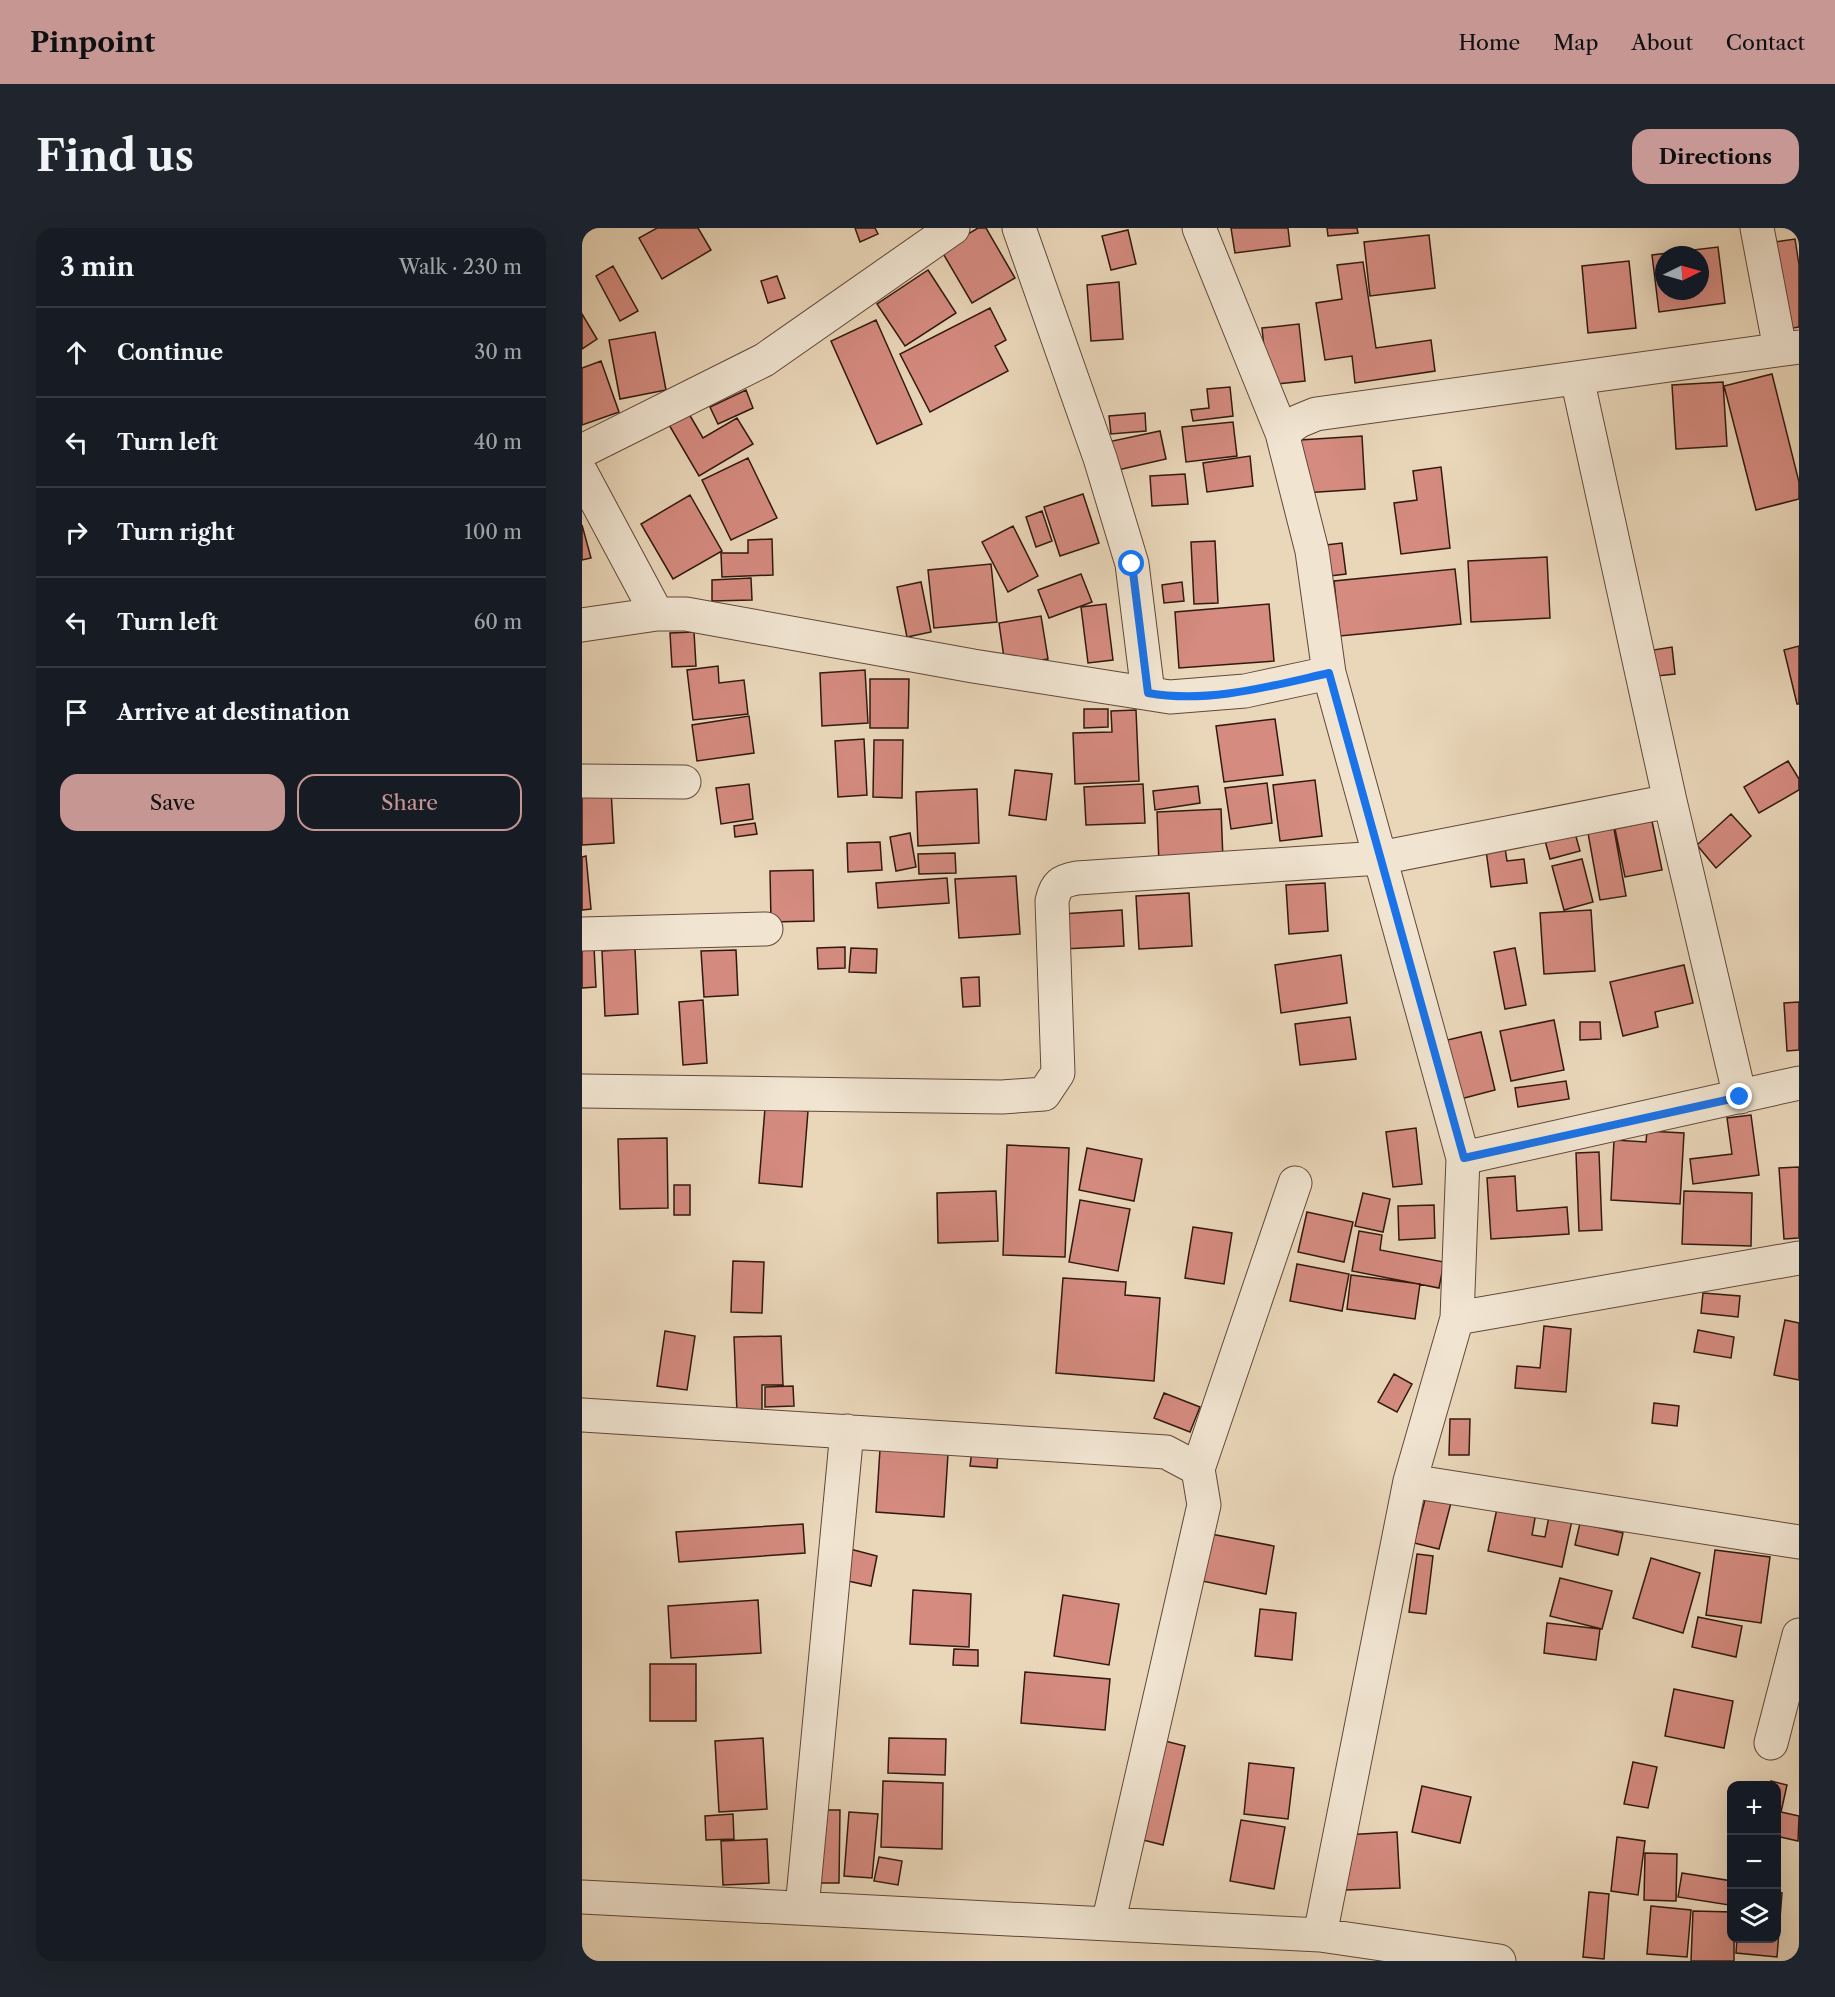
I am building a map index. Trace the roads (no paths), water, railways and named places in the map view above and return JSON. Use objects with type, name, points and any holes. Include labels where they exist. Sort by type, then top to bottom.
[{"type":"street","points":[[582,451],[764,360],[953,228]]},
{"type":"street","points":[[1019,228],[1100,458],[1132,564],[1148,693]]},
{"type":"street","points":[[1199,228],[1282,433],[1312,551],[1329,673],[1464,1158],[1457,1318],[1410,1481],[1320,1935]]},
{"type":"street","points":[[1282,433],[1299,421],[1316,414],[1790,348],[1757,228]]},
{"type":"street","points":[[1578,378],[1670,801],[1740,1097]]},
{"type":"street","points":[[582,474],[657,614]]},
{"type":"street","points":[[582,625],[657,614],[686,614],[973,666],[1170,697],[1245,691],[1329,673]]},
{"type":"street","points":[[582,781],[684,782]]},
{"type":"street","points":[[582,1091],[1002,1097],[1044,1094],[1058,1073],[1052,901],[1055,888],[1062,881],[1077,878],[1380,858],[1670,801]]},
{"type":"street","points":[[582,934],[766,929]]},
{"type":"street","points":[[1464,1158],[1799,1083]]},
{"type":"street","points":[[1108,1924],[1204,1505],[1198,1469],[1295,1183]]},
{"type":"street","points":[[1457,1318],[1799,1258]]},
{"type":"street","points":[[582,1415],[1166,1452],[1198,1469]]},
{"type":"street","points":[[802,1908],[847,1431]]},
{"type":"street","points":[[1410,1481],[1799,1542]]},
{"type":"street","points":[[1771,1743],[1799,1635]]},
{"type":"street","points":[[582,1897],[1320,1935],[1499,1961]]}]
